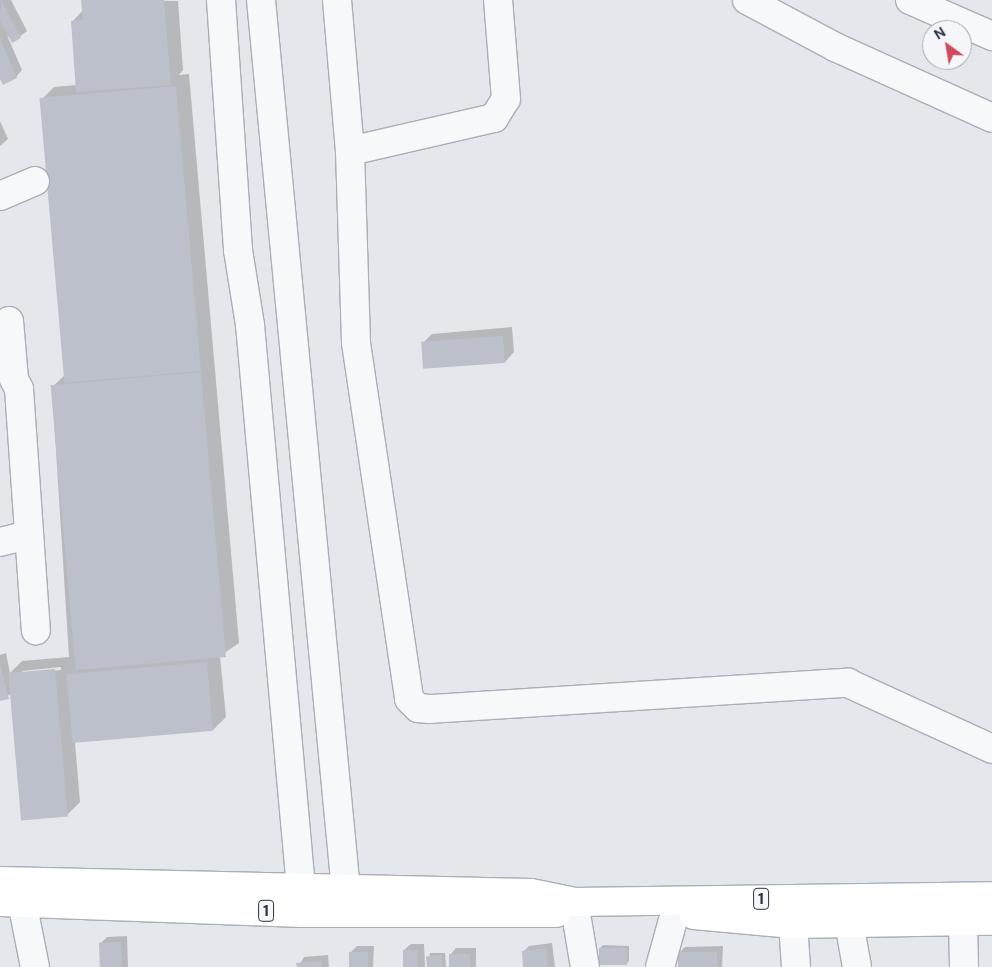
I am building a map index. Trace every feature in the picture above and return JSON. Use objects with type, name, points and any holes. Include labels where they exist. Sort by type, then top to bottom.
[{"type":"highway","name":"1","points":[[0,882],[301,888],[346,891],[531,892],[575,902],[992,896]]},
{"type":"highway","name":"1","points":[[11,902],[302,913],[675,914],[793,924],[992,921]]},
{"type":"street","points":[[221,0],[238,250],[250,325],[301,888]]},
{"type":"street","points":[[261,0],[340,854],[346,891]]},
{"type":"street","points":[[337,0],[350,151],[356,342],[406,690],[418,708],[848,684],[992,749]]},
{"type":"street","points":[[350,151],[494,118],[506,100],[498,0]]},
{"type":"street","points":[[747,0],[834,47],[992,118]]},
{"type":"street","points":[[910,0],[992,36]]},
{"type":"street","points":[[0,196],[35,181]]},
{"type":"street","points":[[9,321],[7,380],[19,389],[36,630]]},
{"type":"street","points":[[250,325],[291,324]]},
{"type":"street","points":[[0,542],[29,535]]},
{"type":"street","points":[[11,902],[35,967]]},
{"type":"street","points":[[576,914],[585,967]]},
{"type":"street","points":[[660,967],[675,914]]},
{"type":"street","points":[[964,922],[964,967]]},
{"type":"street","points":[[849,923],[857,967]]},
{"type":"street","points":[[793,924],[796,967]]},
{"type":"building","points":[[1,0],[21,38],[12,43],[0,20]]},
{"type":"building","points":[[81,0],[164,0],[171,85],[76,92],[71,21],[83,20]]},
{"type":"building","points":[[0,39],[17,78],[3,85],[0,79]]},
{"type":"building","points":[[176,86],[201,371],[64,383],[40,98]]},
{"type":"building","points":[[503,336],[505,363],[423,369],[421,342]]},
{"type":"building","points":[[201,372],[226,657],[76,670],[51,385]]},
{"type":"building","points":[[207,662],[213,731],[73,743],[67,674]]},
{"type":"building","points":[[0,664],[9,699],[0,701]]},
{"type":"building","points":[[55,669],[68,816],[21,821],[8,673]]},
{"type":"building","points":[[121,942],[122,967],[100,967],[99,943]]},
{"type":"building","points":[[546,948],[548,967],[523,967],[522,951]]},
{"type":"building","points":[[599,948],[627,948],[627,965],[599,965]]},
{"type":"building","points":[[403,950],[418,950],[418,967],[403,967]]},
{"type":"building","points":[[349,952],[368,952],[368,967],[349,967]]},
{"type":"building","points":[[678,952],[717,952],[717,967],[678,967]]},
{"type":"building","points":[[449,954],[470,954],[470,967],[449,967]]},
{"type":"building","points":[[442,955],[443,967],[427,967],[426,956]]},
{"type":"building","points":[[322,961],[322,967],[297,967],[296,963]]}]
